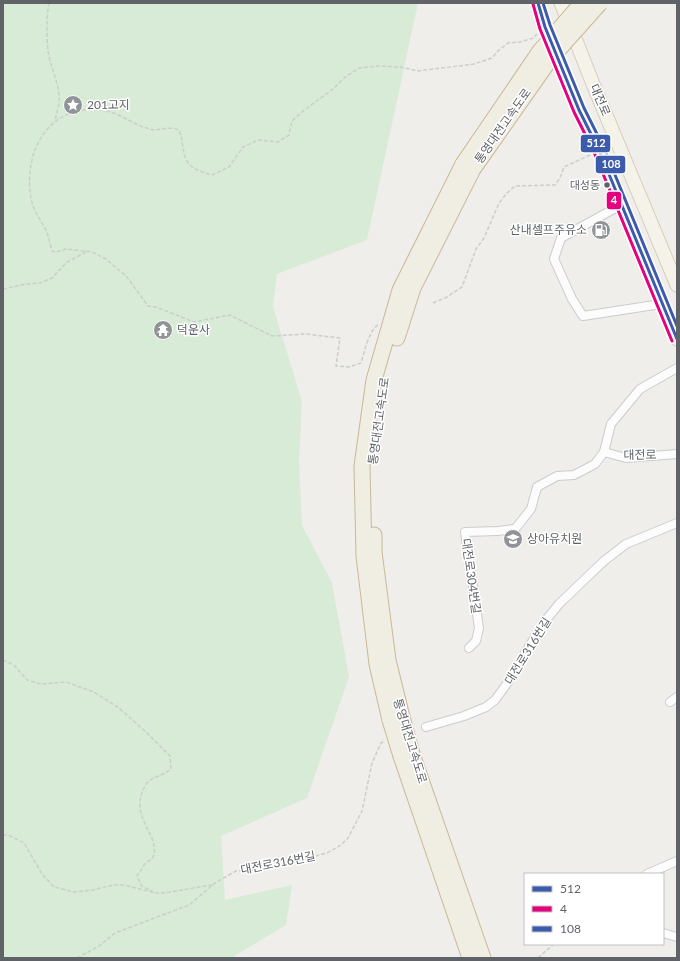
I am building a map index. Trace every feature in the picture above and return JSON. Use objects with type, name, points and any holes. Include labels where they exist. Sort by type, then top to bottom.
[{"type":"highway","name":"통영대전고속도로","points":[[470,958],[396,719],[375,560],[372,462],[384,376],[413,288],[468,166],[540,51],[582,3]]},
{"type":"highway","name":"통영대전고속도로","points":[[468,166],[551,58],[600,3]]},
{"type":"highway","name":"통영대전고속도로","points":[[406,755],[483,958]]},
{"type":"main road","name":"대전로","points":[[538,3],[545,27],[579,110],[599,150],[661,304],[677,339]]},
{"type":"main road","name":"대전로","points":[[561,3],[593,84],[677,285]]},
{"type":"street","points":[[621,205],[561,238],[554,259],[572,299],[583,316],[661,304]]},
{"type":"street","name":"대전로304번길","points":[[469,648],[476,641],[478,628],[465,532],[515,529],[531,509],[537,487],[557,476],[574,475],[595,464],[604,452],[611,424],[640,389],[677,368]]},
{"type":"street","name":"대전로","points":[[604,452],[626,458],[677,454]]},
{"type":"street","name":"대전로316번길","points":[[426,727],[464,716],[486,707],[495,700],[506,685],[542,625],[559,604],[604,561],[626,544],[677,523]]},
{"type":"street","points":[[649,873],[677,861]]},
{"type":"street","points":[[664,933],[677,937]]},
{"type":"path","points":[[49,3],[47,10],[47,24],[50,63],[55,75],[59,102],[55,121]]},
{"type":"path","points":[[380,325],[375,327],[371,333],[361,363],[349,367],[336,366],[340,338],[306,334],[272,336],[230,315],[194,322],[156,307],[148,306],[128,276],[106,259],[92,252],[66,249],[56,252],[52,251],[46,229],[36,214],[31,197],[30,174],[36,147],[45,131],[55,121],[67,113],[77,110],[98,109],[112,111],[127,120],[150,130],[172,128],[179,130],[182,136],[186,159],[197,171],[212,175],[229,167],[244,147],[258,140],[278,142],[289,135],[292,121],[333,89],[344,78],[359,68],[378,66],[400,67],[418,71],[474,64],[492,58],[508,43],[520,42],[533,38],[545,27]]},
{"type":"path","points":[[433,303],[447,297],[462,287],[476,249],[484,238],[499,203],[510,190],[515,186],[555,185],[560,178],[564,167],[599,150]]},
{"type":"path","points":[[3,289],[40,282],[52,278],[68,262],[87,252]]},
{"type":"path","points":[[3,660],[14,665],[27,680],[41,684],[66,682],[94,692],[124,713],[170,756],[170,769],[165,774],[155,777],[148,782],[140,803],[140,812],[155,846],[153,858],[145,865],[137,876],[142,886],[155,893]]},
{"type":"path","name":"대전로316번길","points":[[77,958],[99,946],[115,933],[189,905],[213,885],[236,871],[260,869],[290,863],[327,853],[341,845],[348,838],[362,811],[372,763],[381,743],[387,740]]},
{"type":"path","points":[[3,835],[8,834],[24,842],[42,874],[54,887],[74,892],[93,890],[114,885],[124,885],[155,893],[170,893],[194,887],[213,885]]},
{"type":"path","points":[[538,958],[553,945]]},
{"type":"green space","points":[[3,3],[418,3],[367,240],[277,274],[273,307],[302,401],[299,461],[302,525],[332,583],[349,677],[307,798],[221,836],[225,900],[292,885],[286,925],[231,958],[3,958]]},
{"type":"transit line","name":"512","points":[[538,3],[545,27],[579,110],[599,150],[677,339]]},
{"type":"transit line","name":"108","points":[[543,3],[550,25],[584,108],[604,148],[677,326]]},
{"type":"transit line","name":"4","points":[[533,4],[540,29],[574,112],[594,152],[672,341]]},
{"type":"place","name":"201고지","points":[[73,105]]},
{"type":"place","name":"대성동","points":[[607,185]]},
{"type":"place","name":"산내셀프주유소","points":[[601,230]]},
{"type":"place","name":"덕운사","points":[[163,330]]},
{"type":"place","name":"상아유치원","points":[[513,539]]}]
